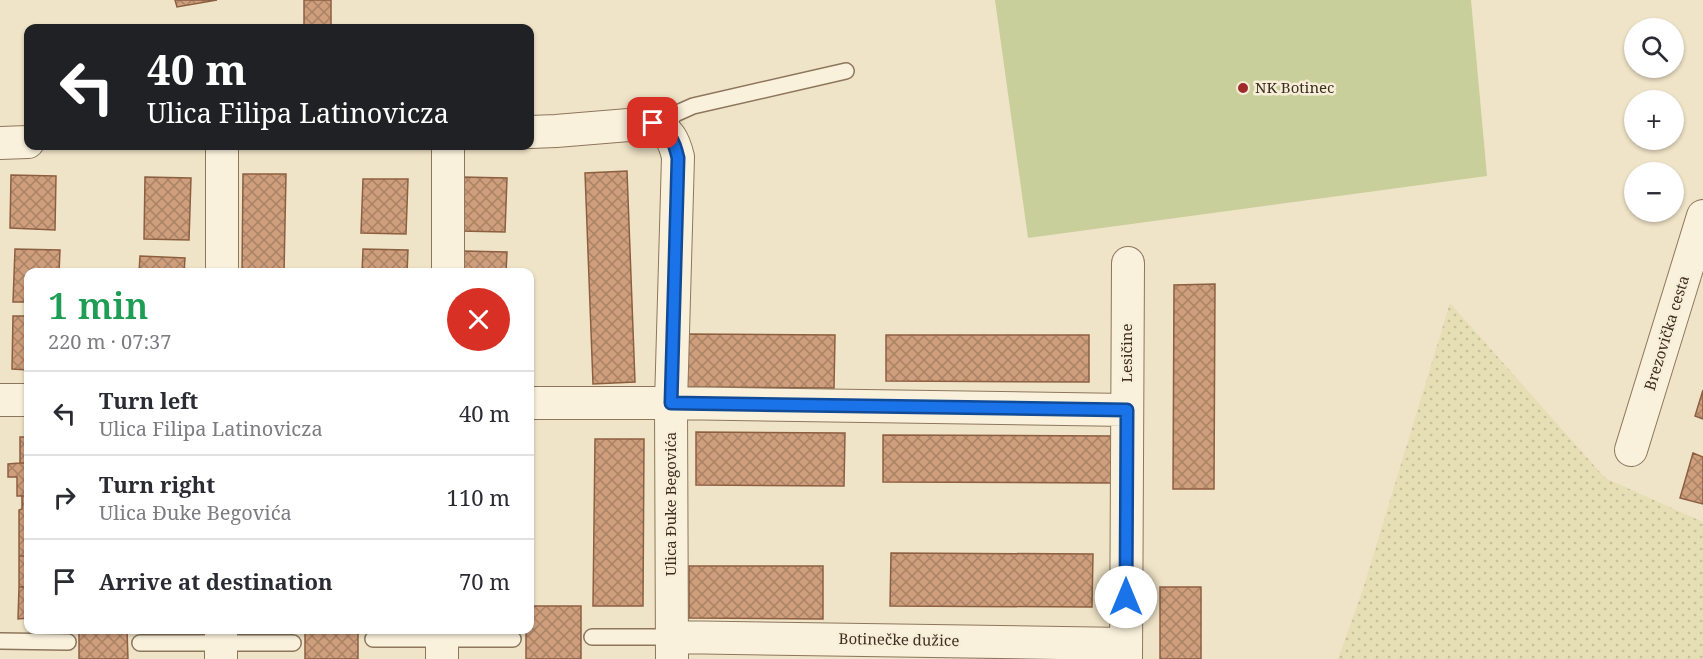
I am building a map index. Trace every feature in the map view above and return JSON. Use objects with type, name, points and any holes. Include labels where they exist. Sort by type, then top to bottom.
[{"type":"street","points":[[534,132],[653,123],[663,128]]},
{"type":"street","name":"Ulica Đuke Begovića","points":[[663,128],[671,136],[678,158],[671,403],[672,648]]},
{"type":"street","points":[[0,144],[24,142]]},
{"type":"street","points":[[222,150],[222,268]]},
{"type":"street","points":[[448,150],[448,268]]},
{"type":"street","name":"Brezovička cesta","points":[[1630,450],[1703,216]]},
{"type":"street","name":"Lesičine","points":[[1126,651],[1128,263]]},
{"type":"street","points":[[0,400],[24,400]]},
{"type":"street","points":[[534,403],[1127,410]]},
{"type":"street","name":"Botinečke dužice","points":[[672,648],[1126,651]]},
{"type":"lane","points":[[663,128],[675,114],[693,105],[846,71]]},
{"type":"lane","points":[[592,638],[672,648]]},
{"type":"lane","points":[[373,639],[442,643],[513,639]]},
{"type":"lane","points":[[0,641],[68,642]]},
{"type":"lane","points":[[140,643],[293,643]]},
{"type":"shaded area","points":[[1450,303],[1605,478],[1703,522],[1703,659],[1338,659],[1363,589]]},
{"type":"green space","name":"NK Botinec","points":[[995,0],[1471,0],[1487,176],[1028,238]]},
{"type":"building","points":[[175,0],[217,0],[177,7]]},
{"type":"building","points":[[304,0],[331,0],[331,24],[304,24]]},
{"type":"building","points":[[627,171],[635,382],[593,384],[585,173]]},
{"type":"building","points":[[243,174],[286,174],[284,268],[242,268]]},
{"type":"building","points":[[11,175],[56,176],[55,230],[10,228]]},
{"type":"building","points":[[145,177],[191,178],[189,240],[144,239]]},
{"type":"building","points":[[462,177],[507,178],[505,232],[460,231]]},
{"type":"building","points":[[363,179],[408,179],[406,234],[361,233]]},
{"type":"building","points":[[15,249],[60,250],[59,268],[24,268],[24,302],[13,302]]},
{"type":"building","points":[[363,249],[408,250],[407,268],[362,268]]},
{"type":"building","points":[[462,251],[507,252],[506,268],[461,268]]},
{"type":"building","points":[[140,256],[185,258],[184,268],[139,268]]},
{"type":"building","points":[[1215,284],[1214,489],[1173,489],[1174,285]]},
{"type":"building","points":[[13,316],[24,316],[24,370],[12,369]]},
{"type":"building","points":[[686,334],[835,335],[834,388],[686,387]]},
{"type":"building","points":[[886,335],[1089,335],[1089,382],[886,381]]},
{"type":"building","points":[[1703,390],[1703,419],[1695,416]]},
{"type":"building","points":[[696,432],[845,433],[844,486],[696,485]]},
{"type":"building","points":[[883,435],[1112,436],[1112,483],[883,482]]},
{"type":"building","points":[[20,437],[24,437],[24,463],[20,463]]},
{"type":"building","points":[[595,439],[644,439],[643,606],[593,606]]},
{"type":"building","points":[[1693,453],[1703,457],[1703,504],[1680,498]]},
{"type":"building","points":[[24,463],[24,496],[17,496],[17,477],[8,477],[8,464]]},
{"type":"building","points":[[22,496],[24,496],[24,556],[19,556],[19,510],[22,509]]},
{"type":"building","points":[[891,553],[1093,554],[1092,607],[890,606]]},
{"type":"building","points":[[19,556],[24,556],[24,587],[19,587]]},
{"type":"building","points":[[689,566],[823,566],[823,619],[689,618]]},
{"type":"building","points":[[19,587],[24,587],[24,618],[18,619]]},
{"type":"building","points":[[1160,587],[1201,587],[1201,659],[1160,659]]},
{"type":"building","points":[[534,606],[581,606],[581,659],[526,659],[526,634],[534,634]]},
{"type":"building","points":[[79,634],[127,634],[128,659],[79,659]]},
{"type":"building","points":[[305,634],[358,634],[358,659],[305,659]]},
{"type":"place","name":"NK Botinec","points":[[1243,88]]},
{"type":"route","points":[[653,123],[663,128],[671,136],[678,158],[671,403],[1127,410],[1126,597]]}]
